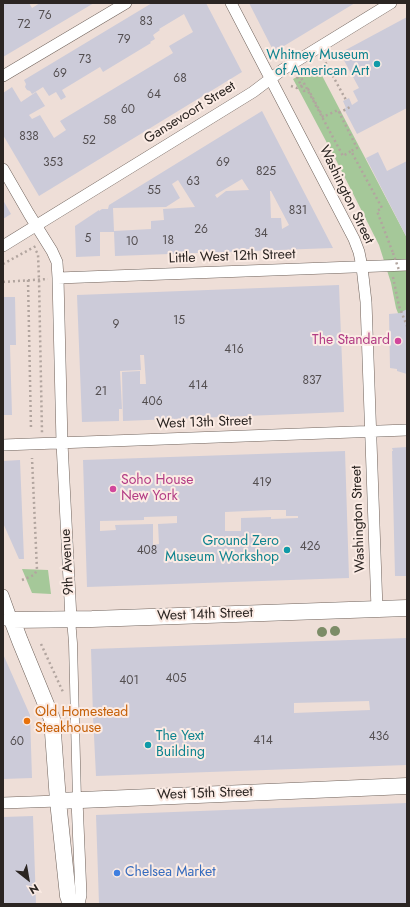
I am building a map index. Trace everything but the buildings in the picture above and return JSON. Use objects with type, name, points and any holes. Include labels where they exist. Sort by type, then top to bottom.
[{"type":"main road","name":"West 14th Street","points":[[8,620],[407,608]]},
{"type":"main road","points":[[8,620],[20,641],[52,719],[58,801],[68,896],[71,904]]},
{"type":"main road","name":"West 15th Street","points":[[58,801],[407,786]]},
{"type":"street","points":[[3,76],[126,3]]},
{"type":"street","name":"Washington Street","points":[[231,3],[354,239],[359,252],[366,302],[377,609]]},
{"type":"street","name":"Gansevoort Street","points":[[3,246],[253,92],[288,66],[391,3]]},
{"type":"street","name":"9th Avenue","points":[[3,169],[56,258],[58,266],[62,443],[73,643],[81,895],[79,904]]},
{"type":"street","name":"Little West 12th Street","points":[[58,278],[407,265]]},
{"type":"street","name":"West 13th Street","points":[[3,445],[407,430]]},
{"type":"street","points":[[3,595],[8,620]]},
{"type":"street","name":"West 15th Street","points":[[3,803],[58,801]]},
{"type":"path","points":[[322,57],[346,100]]},
{"type":"path","points":[[297,77],[304,91],[308,89],[323,117],[338,110],[357,148],[343,156],[341,152],[305,84],[299,74]]},
{"type":"path","points":[[291,86],[297,88],[305,84]]},
{"type":"path","points":[[339,113],[350,108],[349,106]]},
{"type":"path","points":[[352,151],[382,208],[377,211],[399,270],[393,278],[399,306],[407,326]]},
{"type":"path","points":[[31,241],[38,254],[42,434]]},
{"type":"path","points":[[3,264],[38,245]]},
{"type":"path","points":[[3,282],[58,278]]},
{"type":"path","points":[[28,280],[31,429]]},
{"type":"path","points":[[22,580],[34,574],[37,570],[32,458]]},
{"type":"path","points":[[41,644],[63,692]]},
{"type":"green space","points":[[317,66],[407,238],[407,336],[396,308],[391,283],[379,245],[293,79]]},
{"type":"green space","points":[[22,569],[48,570],[51,594],[32,593]]},
{"type":"place","name":"Whitney Museum of American Art","points":[[377,64]]},
{"type":"place","name":"The Standard","points":[[398,341]]},
{"type":"place","name":"Soho House New York","points":[[113,489]]},
{"type":"place","name":"Ground Zero Museum Workshop","points":[[287,550]]},
{"type":"place","name":"Old Homestead Steakhouse","points":[[27,721]]},
{"type":"place","name":"The Yext Building","points":[[148,745]]},
{"type":"place","name":"Chelsea Market","points":[[117,873]]}]
